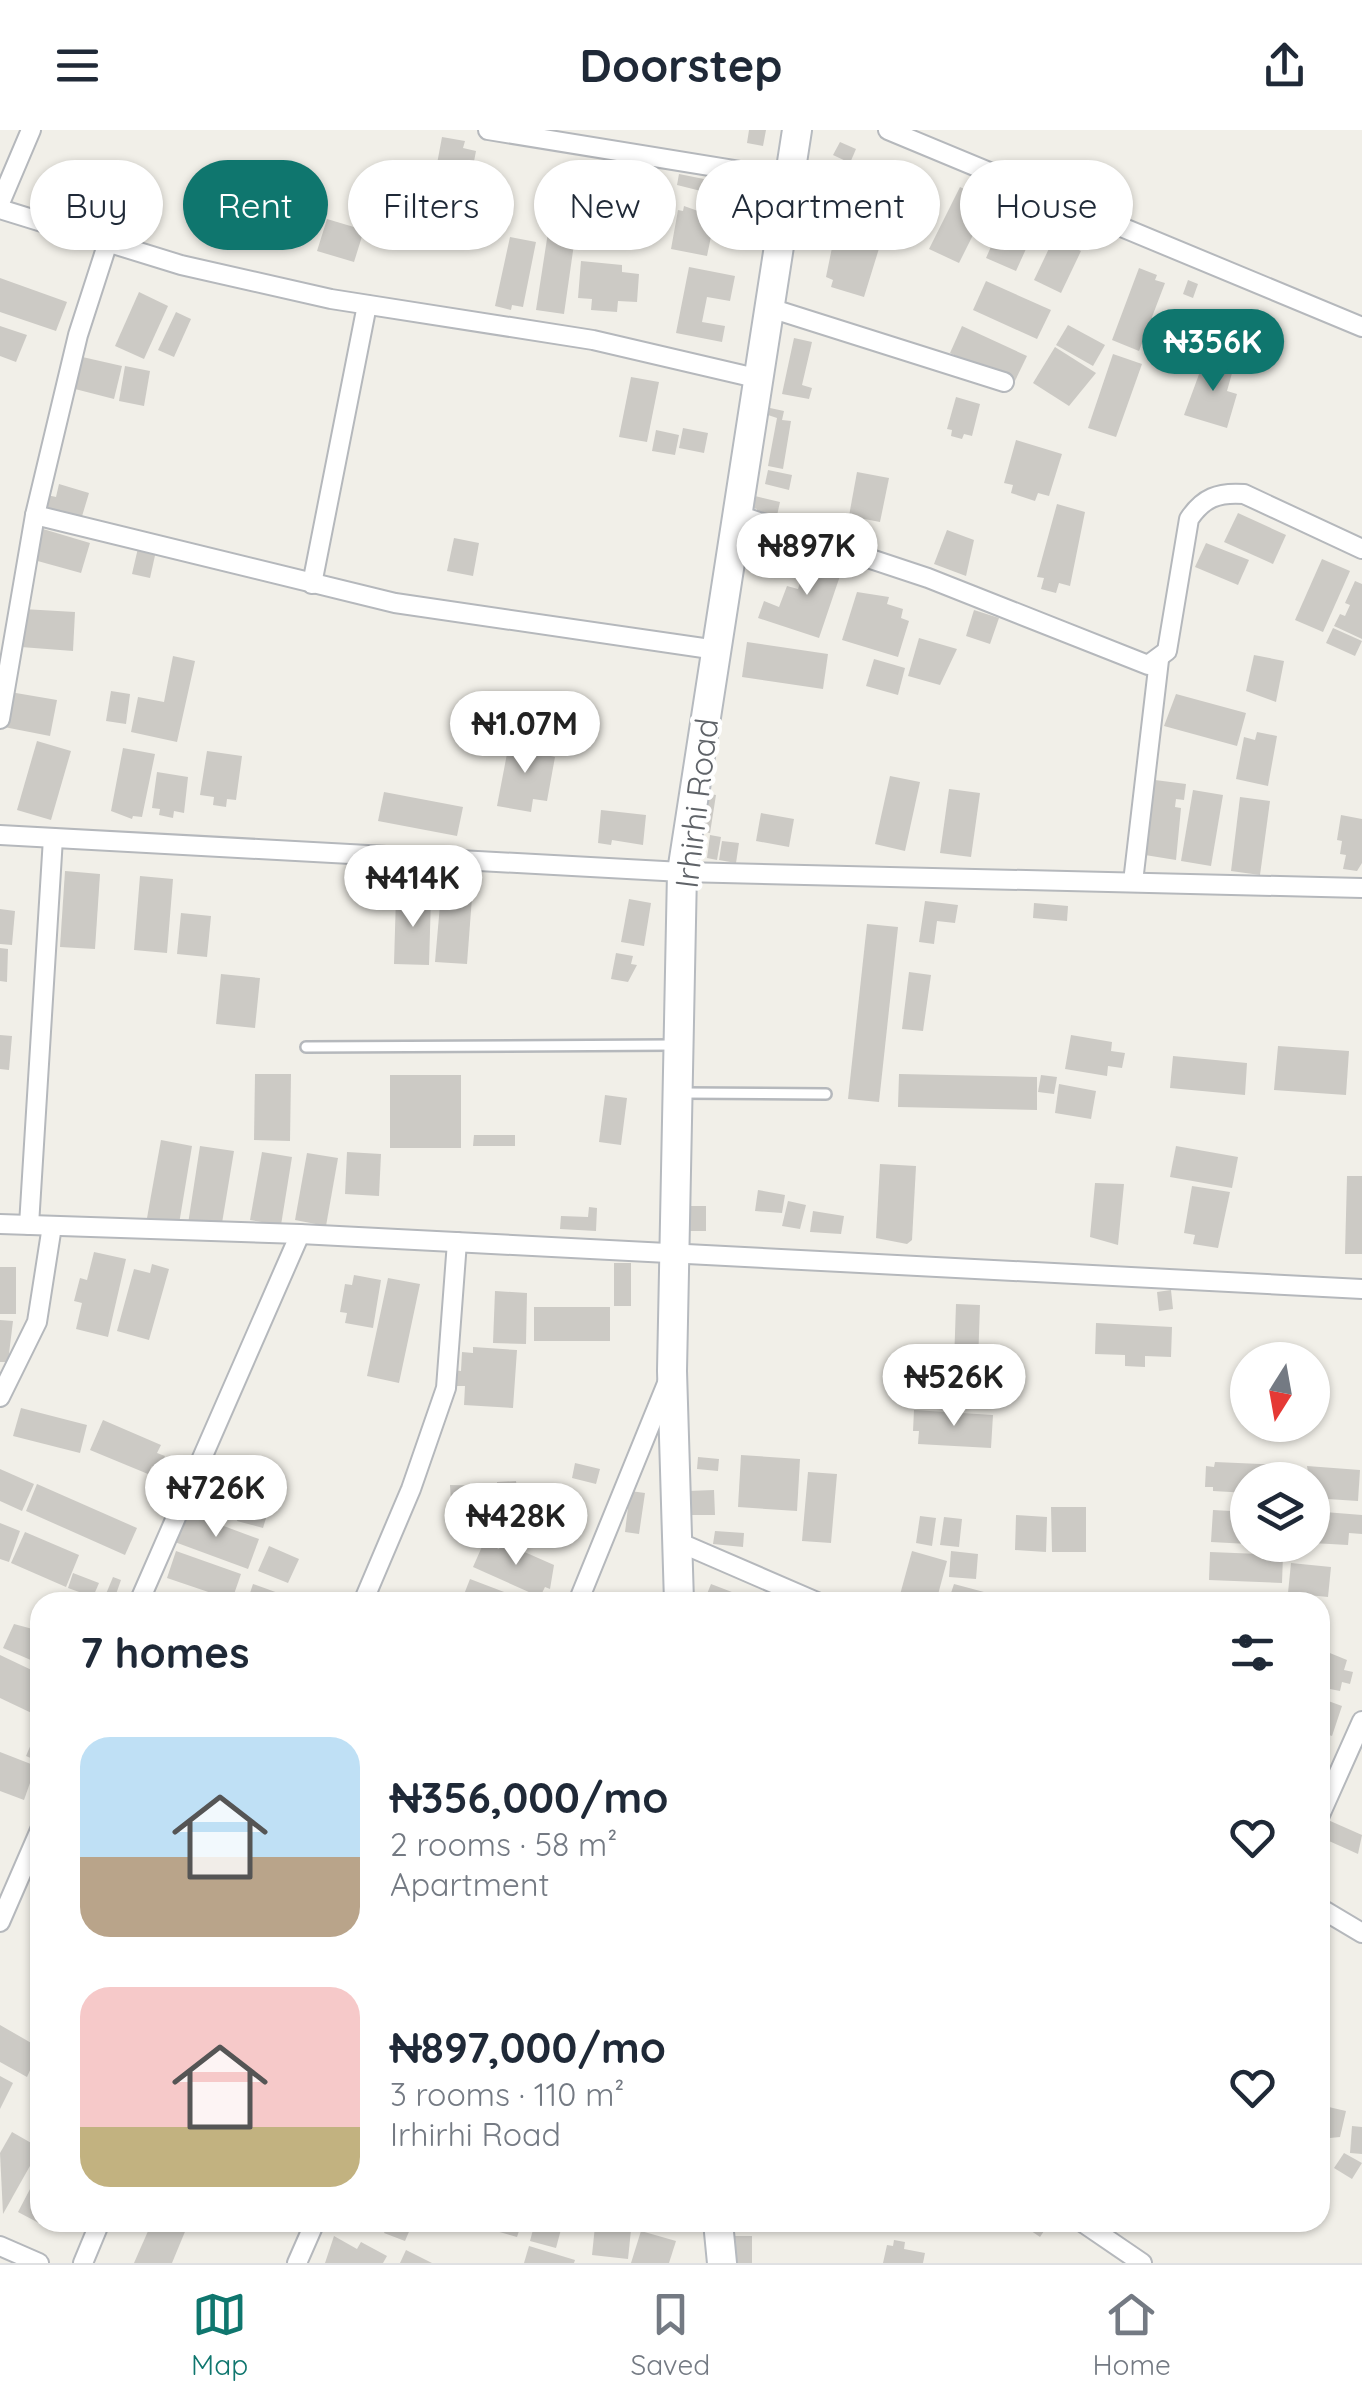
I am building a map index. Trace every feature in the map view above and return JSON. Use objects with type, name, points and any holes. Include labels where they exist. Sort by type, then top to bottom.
[{"type":"street","points":[[30,216],[0,206],[31,130]]},
{"type":"street","points":[[488,130],[696,164]]},
{"type":"street","name":"Irhirhi Road","points":[[793,160],[797,130]]},
{"type":"street","points":[[888,130],[1362,327]]},
{"type":"street","points":[[0,718],[36,516],[78,335],[105,250]]},
{"type":"street","points":[[133,250],[181,265],[367,306],[592,340],[760,379]]},
{"type":"street","name":"Irhirhi Road","points":[[678,1592],[672,1371],[682,872],[779,250]]},
{"type":"street","points":[[312,584],[367,306]]},
{"type":"street","points":[[770,308],[1004,382]]},
{"type":"street","points":[[738,515],[928,578],[1148,665],[1160,660],[1167,651],[1188,519],[1201,501],[1226,492],[1244,494],[1362,548]]},
{"type":"street","points":[[36,516],[396,603],[717,650]]},
{"type":"street","points":[[1133,882],[1160,660]]},
{"type":"street","points":[[0,835],[682,872],[1362,888]]},
{"type":"street","points":[[29,1225],[53,838]]},
{"type":"street","points":[[0,1224],[300,1234],[1362,1289]]},
{"type":"street","points":[[0,1397],[38,1322],[52,1226]]},
{"type":"street","points":[[143,1592],[300,1234]]},
{"type":"street","points":[[367,1592],[411,1489],[446,1388],[456,1242]]},
{"type":"street","points":[[582,1592],[672,1371]]},
{"type":"street","points":[[676,1542],[794,1592]]},
{"type":"street","points":[[1330,1793],[1362,1721]]},
{"type":"street","points":[[0,1922],[30,1853]]},
{"type":"street","points":[[1330,1914],[1362,1933]]},
{"type":"street","points":[[83,2263],[96,2232]]},
{"type":"street","points":[[297,2263],[310,2232]]},
{"type":"street","points":[[719,2232],[722,2263]]},
{"type":"street","points":[[1097,2232],[1142,2263]]},
{"type":"street","points":[[0,2246],[39,2263]]},
{"type":"lane","points":[[306,1047],[681,1045]]},
{"type":"lane","points":[[680,1094],[826,1094]]},
{"type":"building","points":[[749,130],[766,130],[763,146],[747,143]]},
{"type":"building","points":[[442,137],[465,141],[463,148],[476,151],[474,160],[438,160]]},
{"type":"building","points":[[840,142],[856,149],[851,160],[833,155]]},
{"type":"building","points":[[679,174],[696,177],[696,190],[677,185]]},
{"type":"building","points":[[960,187],[960,250],[966,250],[959,263],[931,250],[940,250],[940,227]]},
{"type":"building","points":[[684,206],[696,210],[696,250],[708,250],[707,256],[676,250],[678,210],[683,211]]},
{"type":"building","points":[[328,219],[348,225],[348,250],[358,250],[354,262],[317,251],[328,250]]},
{"type":"building","points":[[514,238],[534,242],[523,307],[512,305],[511,310],[495,306],[507,250],[514,250]]},
{"type":"building","points":[[545,250],[573,250],[564,314],[536,310]]},
{"type":"building","points":[[832,250],[879,250],[864,297],[831,287],[833,280],[826,277]]},
{"type":"building","points":[[990,250],[1026,250],[1016,271],[986,258]]},
{"type":"building","points":[[1048,250],[1081,251],[1061,293],[1034,280]]},
{"type":"building","points":[[581,261],[622,265],[622,272],[639,274],[637,302],[618,301],[617,312],[591,310],[592,299],[578,298]]},
{"type":"building","points":[[689,267],[735,276],[730,301],[707,297],[702,322],[725,326],[722,342],[676,333]]},
{"type":"building","points":[[1139,268],[1165,283],[1139,351],[1112,340]]},
{"type":"building","points":[[0,278],[67,302],[56,331],[0,312]]},
{"type":"building","points":[[1188,280],[1198,284],[1193,298],[1183,294]]},
{"type":"building","points":[[986,281],[1051,310],[1037,339],[973,310]]},
{"type":"building","points":[[139,292],[168,306],[144,359],[115,346]]},
{"type":"building","points":[[176,312],[191,319],[174,357],[158,350]]},
{"type":"building","points":[[1068,325],[1105,345],[1093,366],[1056,345]]},
{"type":"building","points":[[0,326],[27,335],[16,362],[0,356]]},
{"type":"building","points":[[962,326],[1027,356],[1014,383],[950,353]]},
{"type":"building","points":[[794,338],[812,342],[802,385],[812,388],[809,399],[782,394]]},
{"type":"building","points":[[1055,347],[1096,373],[1069,406],[1033,383]]},
{"type":"building","points":[[1113,354],[1142,364],[1116,437],[1088,428]]},
{"type":"building","points":[[78,356],[122,366],[114,399],[75,389]]},
{"type":"building","points":[[1205,358],[1234,366],[1227,391],[1237,394],[1227,428],[1184,415]]},
{"type":"building","points":[[125,366],[150,371],[144,406],[119,401]]},
{"type":"building","points":[[631,377],[659,382],[647,442],[619,437]]},
{"type":"building","points":[[956,397],[980,404],[972,436],[964,434],[962,439],[951,436],[952,430],[947,429]]},
{"type":"building","points":[[770,408],[784,411],[782,420],[791,421],[783,469],[768,466],[777,418],[768,415]]},
{"type":"building","points":[[683,428],[708,433],[704,453],[679,448]]},
{"type":"building","points":[[656,430],[679,435],[675,455],[652,451]]},
{"type":"building","points":[[1016,440],[1062,454],[1049,496],[1038,493],[1035,501],[1011,493],[1013,485],[1004,483]]},
{"type":"building","points":[[768,470],[792,475],[789,490],[765,484]]},
{"type":"building","points":[[857,472],[889,478],[880,522],[849,516]]},
{"type":"building","points":[[59,484],[89,493],[80,523],[42,512],[47,495],[56,497]]},
{"type":"building","points":[[751,495],[780,502],[776,520],[756,515],[757,509],[748,507]]},
{"type":"building","points":[[1057,504],[1085,512],[1070,586],[1059,583],[1056,593],[1041,589],[1044,578],[1037,577]]},
{"type":"building","points":[[1238,513],[1286,535],[1273,564],[1224,542]]},
{"type":"building","points":[[43,529],[90,543],[81,573],[34,560]]},
{"type":"building","points":[[947,530],[974,540],[966,576],[934,564]]},
{"type":"building","points":[[454,538],[479,543],[473,576],[447,571]]},
{"type":"building","points":[[1206,543],[1249,560],[1238,585],[1195,567]]},
{"type":"building","points":[[138,548],[156,551],[150,578],[132,574]]},
{"type":"building","points":[[810,552],[844,564],[819,638],[758,618],[764,601],[779,607],[787,586],[798,589]]},
{"type":"building","points":[[1322,559],[1350,571],[1323,632],[1295,620]]},
{"type":"building","points":[[1355,581],[1362,584],[1362,639],[1334,626],[1340,614],[1345,616],[1350,605],[1345,603]]},
{"type":"building","points":[[857,592],[889,597],[887,604],[903,609],[901,618],[909,621],[898,657],[842,640]]},
{"type":"building","points":[[23,609],[75,612],[73,651],[21,647]]},
{"type":"building","points":[[974,610],[999,618],[990,644],[966,636]]},
{"type":"building","points":[[1333,628],[1362,641],[1355,656],[1326,643]]},
{"type":"building","points":[[919,638],[957,649],[940,685],[908,676]]},
{"type":"building","points":[[747,642],[828,654],[823,689],[742,677]]},
{"type":"building","points":[[1254,655],[1284,661],[1276,702],[1246,691]]},
{"type":"building","points":[[173,656],[195,661],[177,742],[131,732],[138,697],[164,702]]},
{"type":"building","points":[[874,659],[905,668],[898,695],[866,686]]},
{"type":"building","points":[[111,691],[130,694],[126,724],[106,721]]},
{"type":"building","points":[[10,692],[57,700],[50,736],[4,727]]},
{"type":"building","points":[[1176,694],[1246,713],[1237,746],[1164,726]]},
{"type":"building","points":[[1257,732],[1277,736],[1268,786],[1236,779],[1244,737],[1255,740]]},
{"type":"building","points":[[510,738],[543,745],[542,754],[555,757],[547,801],[533,799],[531,812],[497,806]]},
{"type":"building","points":[[37,741],[71,751],[51,820],[17,810]]},
{"type":"building","points":[[123,748],[155,754],[142,817],[132,819],[111,811]]},
{"type":"building","points":[[207,751],[242,756],[236,800],[227,799],[226,807],[213,805],[214,797],[200,795]]},
{"type":"building","points":[[157,772],[188,777],[184,813],[174,811],[173,818],[159,815],[160,809],[152,808]]},
{"type":"building","points":[[890,776],[920,782],[905,851],[875,844]]},
{"type":"building","points":[[1155,780],[1186,784],[1184,800],[1176,799],[1175,807],[1181,808],[1176,860],[1145,855]]},
{"type":"building","points":[[949,789],[980,793],[971,857],[940,853]]},
{"type":"building","points":[[1193,790],[1223,795],[1211,866],[1181,861]]},
{"type":"building","points":[[384,792],[463,807],[457,836],[378,821]]},
{"type":"building","points":[[704,793],[716,795],[710,833],[698,831]]},
{"type":"building","points":[[1240,797],[1270,801],[1260,875],[1231,871]]},
{"type":"building","points":[[601,810],[646,815],[643,845],[612,840],[611,845],[598,843]]},
{"type":"building","points":[[761,813],[794,819],[789,847],[756,841]]},
{"type":"building","points":[[1341,815],[1362,819],[1362,863],[1357,871],[1343,869],[1346,855],[1340,854],[1342,841],[1337,840]]},
{"type":"building","points":[[710,835],[721,837],[717,860],[707,858]]},
{"type":"building","points":[[722,841],[739,843],[736,863],[719,860]]},
{"type":"building","points":[[424,870],[436,871],[435,885],[424,885]]},
{"type":"building","points":[[65,871],[100,874],[95,949],[60,947]]},
{"type":"building","points":[[140,876],[173,879],[167,953],[134,950]]},
{"type":"building","points":[[442,882],[473,884],[467,964],[435,962]]},
{"type":"building","points":[[396,896],[431,897],[429,965],[394,964]]},
{"type":"building","points":[[629,899],[651,903],[644,946],[621,942]]},
{"type":"building","points":[[925,901],[958,905],[955,923],[937,921],[934,944],[919,942]]},
{"type":"building","points":[[1034,903],[1068,906],[1067,921],[1033,918]]},
{"type":"building","points":[[0,909],[15,911],[12,945],[0,944]]},
{"type":"building","points":[[181,913],[211,916],[207,957],[177,954]]},
{"type":"building","points":[[867,924],[898,927],[879,1102],[848,1099]]},
{"type":"building","points":[[0,948],[8,949],[7,982],[0,981]]},
{"type":"building","points":[[616,953],[633,956],[631,964],[637,965],[628,982],[611,979]]},
{"type":"building","points":[[909,972],[931,975],[923,1031],[902,1029]]},
{"type":"building","points":[[221,974],[260,978],[255,1028],[216,1024]]},
{"type":"building","points":[[0,1035],[12,1036],[9,1070],[0,1069]]},
{"type":"building","points":[[1071,1035],[1112,1042],[1111,1051],[1125,1053],[1122,1068],[1108,1066],[1107,1076],[1065,1069]]},
{"type":"building","points":[[1278,1046],[1349,1051],[1346,1095],[1274,1090]]},
{"type":"building","points":[[1173,1056],[1247,1063],[1245,1095],[1170,1088]]},
{"type":"building","points":[[255,1074],[291,1074],[290,1141],[254,1140]]},
{"type":"building","points":[[899,1074],[1037,1077],[1037,1110],[898,1107]]},
{"type":"building","points":[[390,1075],[461,1075],[461,1148],[390,1148]]},
{"type":"building","points":[[1041,1075],[1057,1077],[1054,1094],[1038,1092]]},
{"type":"building","points":[[1059,1084],[1096,1091],[1091,1119],[1055,1113]]},
{"type":"building","points":[[605,1095],[627,1098],[621,1145],[599,1142]]},
{"type":"building","points":[[474,1135],[515,1135],[515,1146],[473,1146]]},
{"type":"building","points":[[161,1140],[192,1146],[179,1224],[147,1218]]},
{"type":"building","points":[[200,1146],[234,1151],[221,1229],[188,1224]]},
{"type":"building","points":[[1176,1146],[1238,1157],[1232,1188],[1170,1177]]},
{"type":"building","points":[[262,1152],[292,1157],[281,1225],[250,1220]]},
{"type":"building","points":[[347,1152],[381,1154],[379,1196],[345,1194]]},
{"type":"building","points":[[307,1153],[338,1158],[326,1226],[295,1220]]},
{"type":"building","points":[[880,1164],[916,1166],[912,1240],[907,1244],[876,1238]]},
{"type":"building","points":[[1347,1176],[1362,1176],[1362,1254],[1345,1254]]},
{"type":"building","points":[[1095,1183],[1124,1184],[1118,1245],[1090,1237]]},
{"type":"building","points":[[1192,1186],[1230,1192],[1218,1248],[1193,1244],[1195,1235],[1184,1233]]},
{"type":"building","points":[[758,1190],[785,1195],[782,1213],[755,1211]]},
{"type":"building","points":[[788,1201],[806,1205],[800,1229],[782,1226]]},
{"type":"building","points":[[688,1206],[706,1206],[706,1231],[687,1231]]},
{"type":"building","points":[[589,1207],[597,1208],[596,1231],[560,1229],[561,1216],[588,1217]]},
{"type":"building","points":[[813,1211],[844,1216],[841,1234],[810,1232]]},
{"type":"building","points":[[94,1252],[126,1259],[108,1337],[76,1329],[82,1303],[74,1301],[80,1278],[87,1280]]},
{"type":"building","points":[[614,1263],[631,1263],[631,1306],[614,1306]]},
{"type":"building","points":[[152,1264],[169,1269],[149,1340],[117,1331],[134,1269],[150,1273]]},
{"type":"building","points":[[0,1267],[16,1267],[16,1314],[0,1314]]},
{"type":"building","points":[[354,1275],[381,1280],[373,1328],[345,1323],[347,1313],[340,1312],[345,1284],[352,1285]]},
{"type":"building","points":[[388,1278],[420,1284],[399,1383],[367,1376]]},
{"type":"building","points":[[1171,1290],[1173,1309],[1159,1311],[1157,1292]]},
{"type":"building","points":[[495,1291],[527,1293],[526,1344],[493,1343]]},
{"type":"building","points":[[956,1304],[980,1305],[978,1363],[954,1363]]},
{"type":"building","points":[[534,1307],[610,1307],[610,1341],[534,1341]]},
{"type":"building","points":[[0,1320],[13,1321],[8,1362],[0,1362]]},
{"type":"building","points":[[1096,1323],[1172,1327],[1171,1357],[1145,1356],[1145,1367],[1125,1366],[1125,1355],[1095,1354]]},
{"type":"building","points":[[473,1347],[517,1350],[513,1408],[464,1405],[465,1386],[452,1386],[452,1370],[461,1371],[462,1352],[473,1353]]},
{"type":"building","points":[[21,1408],[87,1425],[80,1453],[13,1436]]},
{"type":"building","points":[[914,1410],[993,1415],[991,1448],[918,1444],[919,1431],[913,1431]]},
{"type":"building","points":[[103,1420],[161,1445],[157,1453],[165,1456],[159,1470],[152,1466],[148,1474],[90,1450]]},
{"type":"building","points":[[741,1455],[800,1459],[797,1511],[738,1507]]},
{"type":"building","points":[[698,1457],[719,1459],[718,1471],[697,1469]]},
{"type":"building","points":[[1215,1462],[1230,1463],[1230,1492],[1205,1487],[1206,1466],[1214,1467]]},
{"type":"building","points":[[575,1463],[600,1469],[596,1484],[572,1478]]},
{"type":"building","points":[[1330,1468],[1360,1470],[1358,1501],[1330,1499]]},
{"type":"building","points":[[0,1469],[34,1484],[22,1511],[0,1501]]},
{"type":"building","points":[[251,1470],[278,1478],[263,1528],[237,1521],[243,1499],[236,1497],[241,1479],[248,1481]]},
{"type":"building","points":[[808,1472],[837,1474],[831,1543],[802,1541]]},
{"type":"building","points":[[516,1481],[524,1533],[453,1537],[450,1485],[497,1486],[497,1482]]},
{"type":"building","points":[[37,1484],[137,1528],[125,1555],[26,1511]]},
{"type":"building","points":[[714,1490],[715,1515],[689,1515],[688,1491]]},
{"type":"building","points":[[630,1491],[645,1493],[639,1534],[625,1532]]},
{"type":"building","points":[[1051,1507],[1086,1507],[1086,1552],[1052,1552]]},
{"type":"building","points":[[1213,1510],[1230,1511],[1230,1543],[1211,1542]]},
{"type":"building","points":[[183,1511],[259,1539],[248,1569],[172,1541]]},
{"type":"building","points":[[1330,1512],[1362,1515],[1362,1534],[1349,1533],[1348,1545],[1330,1544]]},
{"type":"building","points":[[1016,1515],[1047,1517],[1046,1552],[1015,1550]]},
{"type":"building","points":[[920,1516],[936,1518],[932,1546],[916,1543]]},
{"type":"building","points":[[944,1517],[962,1519],[959,1547],[940,1545]]},
{"type":"building","points":[[0,1523],[20,1531],[9,1562],[0,1559]]},
{"type":"building","points":[[715,1531],[744,1533],[743,1547],[713,1544]]},
{"type":"building","points":[[25,1532],[79,1555],[66,1587],[11,1563]]},
{"type":"building","points":[[484,1542],[499,1549],[502,1542],[554,1565],[550,1589],[545,1587],[542,1592],[529,1592],[473,1567]]},
{"type":"building","points":[[269,1546],[299,1559],[288,1583],[258,1571]]},
{"type":"building","points":[[176,1551],[241,1574],[235,1592],[208,1592],[167,1578]]},
{"type":"building","points":[[912,1551],[947,1561],[939,1592],[901,1592]]},
{"type":"building","points":[[951,1551],[978,1554],[976,1579],[949,1577]]},
{"type":"building","points":[[1210,1552],[1230,1553],[1230,1562],[1283,1562],[1282,1583],[1209,1580]]},
{"type":"building","points":[[1291,1563],[1331,1567],[1328,1592],[1288,1592]]},
{"type":"building","points":[[73,1573],[99,1583],[95,1592],[68,1588]]},
{"type":"building","points":[[113,1577],[121,1580],[117,1592],[107,1592]]},
{"type":"building","points":[[470,1579],[504,1592],[465,1592]]},
{"type":"building","points":[[253,1584],[275,1592],[250,1592]]},
{"type":"building","points":[[711,1584],[732,1592],[708,1592]]},
{"type":"building","points":[[954,1584],[984,1592],[951,1592]]},
{"type":"building","points":[[14,1624],[30,1628],[30,1660],[3,1648]]},
{"type":"building","points":[[1330,1653],[1347,1660],[1344,1670],[1353,1672],[1350,1684],[1342,1682],[1340,1691],[1330,1689]]},
{"type":"building","points":[[0,1655],[30,1669],[30,1712],[0,1698]]},
{"type":"building","points":[[1330,1702],[1342,1706],[1330,1735]]},
{"type":"building","points":[[0,1752],[30,1764],[30,1783],[24,1800],[0,1791]]},
{"type":"building","points":[[1330,1821],[1362,1835],[1358,1854],[1330,1841]]},
{"type":"building","points":[[0,2025],[30,2042],[30,2070],[27,2077],[0,2062]]},
{"type":"building","points":[[0,2076],[13,2083],[0,2109]]},
{"type":"building","points":[[1330,2107],[1346,2111],[1340,2137],[1330,2138]]},
{"type":"building","points":[[1352,2126],[1362,2127],[1362,2154],[1350,2153]]},
{"type":"building","points":[[12,2132],[30,2142],[30,2166],[3,2214],[0,2153]]},
{"type":"building","points":[[1344,2153],[1362,2163],[1352,2179],[1334,2168]]},
{"type":"building","points":[[30,2189],[30,2218],[18,2212]]},
{"type":"building","points":[[148,2232],[185,2232],[172,2263],[134,2263]]},
{"type":"building","points":[[384,2232],[409,2232],[405,2241]]},
{"type":"building","points":[[532,2232],[560,2232],[556,2248],[530,2241]]},
{"type":"building","points":[[594,2232],[631,2232],[628,2259],[592,2255]]},
{"type":"building","points":[[641,2232],[676,2241],[669,2263],[631,2263]]},
{"type":"building","points":[[334,2236],[357,2249],[361,2242],[387,2256],[383,2263],[325,2263]]},
{"type":"building","points":[[733,2236],[752,2236],[752,2263],[733,2263]]},
{"type":"building","points":[[894,2240],[905,2242],[904,2249],[925,2253],[923,2263],[883,2263],[887,2245],[893,2246]]},
{"type":"building","points":[[529,2246],[575,2260],[574,2263],[524,2263]]},
{"type":"building","points":[[406,2250],[432,2263],[400,2263]]}]
